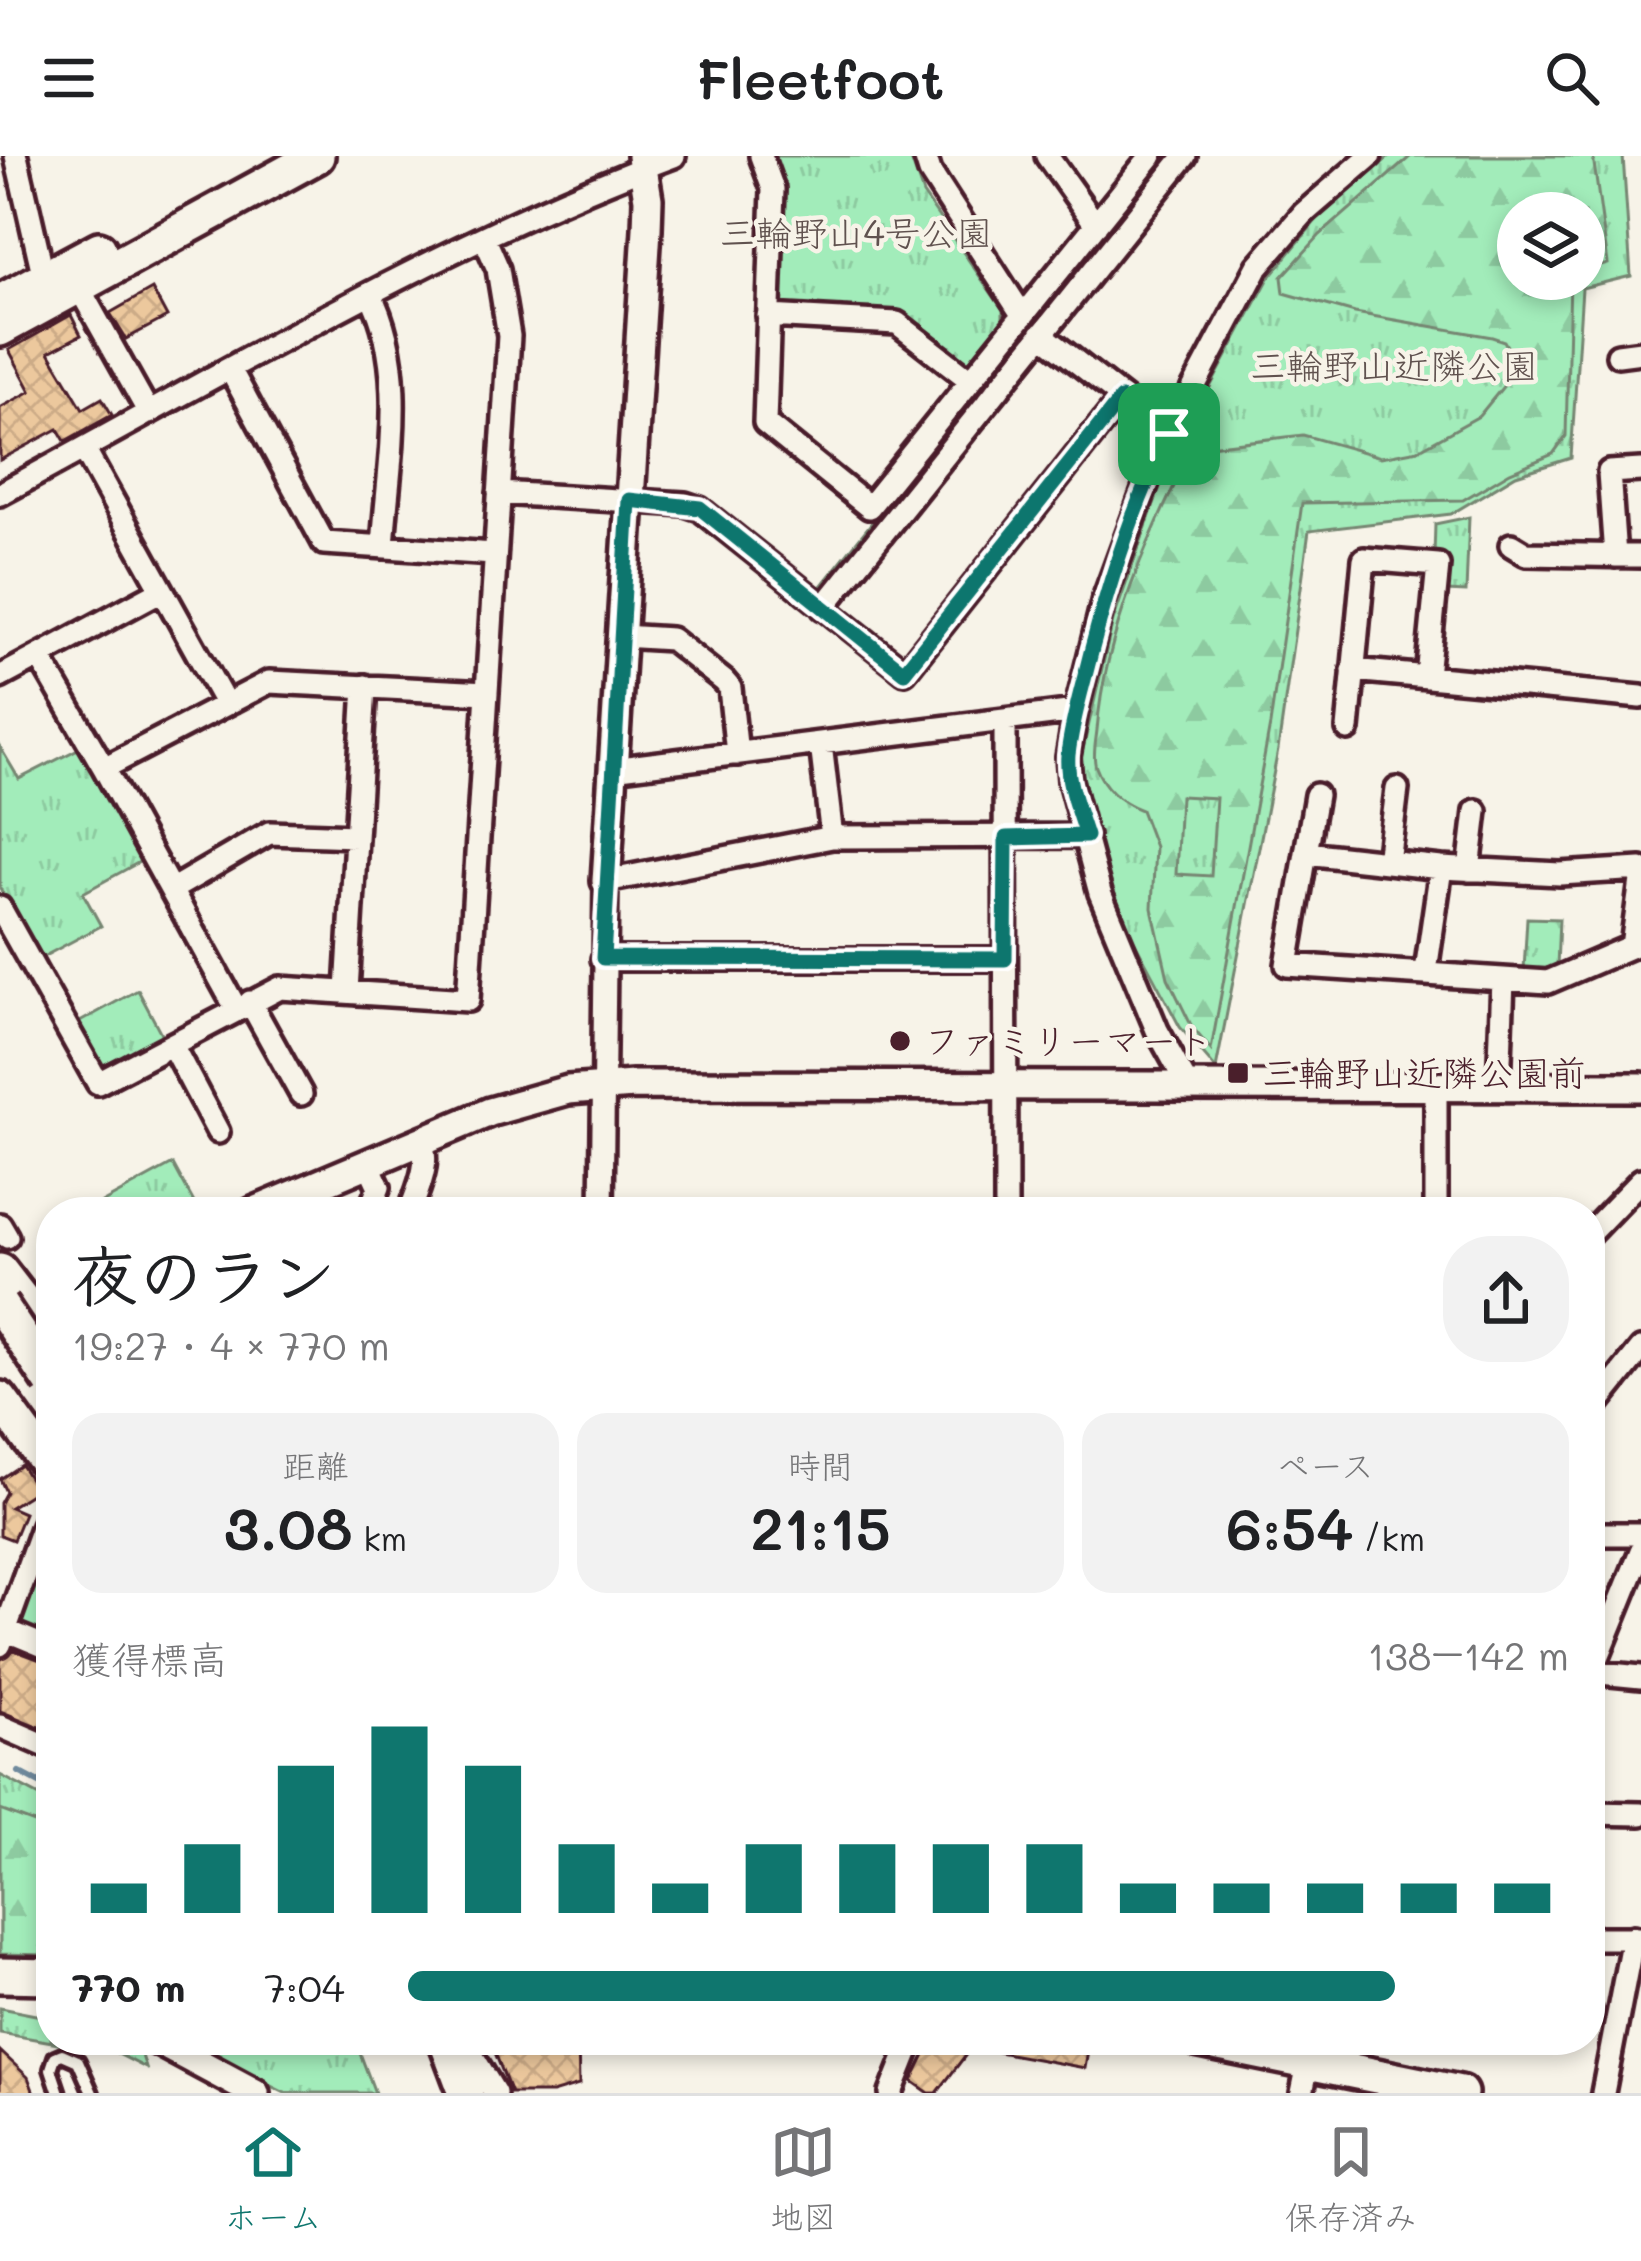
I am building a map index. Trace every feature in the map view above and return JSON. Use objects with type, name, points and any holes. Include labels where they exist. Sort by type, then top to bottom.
[{"type":"main road","points":[[0,302],[274,156]]},
{"type":"main road","points":[[0,328],[317,156]]},
{"type":"main road","points":[[0,1271],[36,1347]]},
{"type":"main road","points":[[0,1399],[36,1448]]},
{"type":"main road","points":[[0,1976],[36,1976]]},
{"type":"main road","points":[[452,2055],[466,2093]]},
{"type":"main road","points":[[1265,2055],[1460,2093]]},
{"type":"street","points":[[16,156],[44,278]]},
{"type":"street","points":[[0,494],[370,294],[642,162],[674,156]]},
{"type":"street","points":[[761,156],[772,189],[765,423],[869,507],[1150,156]]},
{"type":"street","points":[[925,156],[930,172],[1023,316]]},
{"type":"street","points":[[1047,156],[1096,225]]},
{"type":"street","points":[[823,608],[1185,156]]},
{"type":"street","points":[[1188,1086],[1157,1030],[1109,916],[1070,781],[1068,757],[1076,711],[1103,602],[1150,471],[1169,434],[1258,266],[1304,213],[1370,156]]},
{"type":"street","points":[[602,1197],[603,958],[647,230],[642,162]]},
{"type":"street","points":[[0,908],[98,1083],[280,988],[468,1000],[509,336],[499,268],[484,237]]},
{"type":"street","points":[[78,286],[149,413]]},
{"type":"street","points":[[370,294],[389,346],[393,384],[383,547]]},
{"type":"street","points":[[768,316],[897,323],[970,380]]},
{"type":"street","points":[[1042,334],[1169,434]]},
{"type":"street","points":[[230,369],[324,544],[494,554]]},
{"type":"street","points":[[499,494],[700,508],[904,672],[1121,399]]},
{"type":"street","points":[[84,448],[225,703]]},
{"type":"street","points":[[1615,556],[1609,472],[1641,470]]},
{"type":"street","points":[[1511,544],[1526,554],[1641,556]]},
{"type":"street","points":[[1348,729],[1364,559],[1438,565],[1427,676]]},
{"type":"street","points":[[0,677],[162,590]]},
{"type":"street","points":[[621,636],[671,638],[724,681],[730,688],[737,754]]},
{"type":"street","points":[[39,656],[171,890],[301,1094]]},
{"type":"street","points":[[1353,670],[1641,697]]},
{"type":"street","points":[[104,768],[269,682],[487,693]]},
{"type":"street","points":[[347,991],[365,686]]},
{"type":"street","points":[[612,769],[1076,711]]},
{"type":"street","points":[[1005,722],[1006,1197]]},
{"type":"street","points":[[820,744],[832,837]]},
{"type":"street","points":[[1388,862],[1397,789]]},
{"type":"street","points":[[1316,795],[1287,964],[1548,982],[1633,946],[1641,880]]},
{"type":"street","points":[[1469,870],[1476,811]]},
{"type":"street","points":[[171,890],[269,832],[356,836]]},
{"type":"street","points":[[606,881],[832,837],[1086,836]]},
{"type":"street","points":[[1306,853],[1469,870],[1560,874],[1641,869]]},
{"type":"street","points":[[1426,971],[1441,868]]},
{"type":"street","points":[[603,958],[1005,959]]},
{"type":"street","points":[[1499,1087],[1503,979]]},
{"type":"street","points":[[172,1045],[218,1132]]},
{"type":"street","points":[[1436,1086],[1436,1197]]},
{"type":"street","points":[[289,1197],[421,1141],[568,1090],[1641,1087]]},
{"type":"street","points":[[415,1197],[426,1153],[421,1141]]},
{"type":"street","points":[[368,1163],[379,1187],[375,1197]]},
{"type":"street","points":[[1605,1217],[1641,1180]]},
{"type":"street","points":[[1605,1394],[1641,1349]]},
{"type":"street","points":[[1605,1534],[1641,1534]]},
{"type":"street","points":[[36,1547],[3,1637],[36,1645]]},
{"type":"street","points":[[1605,1638],[1641,1551]]},
{"type":"street","points":[[1605,1673],[1641,1677]]},
{"type":"street","points":[[0,1726],[36,1742]]},
{"type":"street","points":[[1605,1813],[1641,1814]]},
{"type":"street","points":[[1603,2093],[1631,2006],[1637,1937],[1605,1938]]},
{"type":"street","points":[[184,2055],[255,2093]]},
{"type":"street","points":[[473,2055],[495,2093]]},
{"type":"street","points":[[891,2093],[906,2055]]},
{"type":"lane","points":[[59,2093],[51,2068],[60,2055]]},
{"type":"lane","points":[[64,2055],[79,2061],[92,2093]]},
{"type":"green space","name":"三輪野山4号公園","points":[[771,156],[910,156],[923,194],[1003,310],[1003,321],[973,361],[965,364],[899,313],[783,306],[778,299]]},
{"type":"green space","points":[[1164,156],[1173,156],[825,591],[818,590]]},
{"type":"green space","name":"三輪野山近隣公園","points":[[1390,156],[1623,156],[1631,276],[1605,282],[1605,192],[1497,192],[1497,300],[1581,300],[1571,458],[1516,475],[1451,514],[1309,531],[1278,750],[1216,1069],[1180,1027],[1123,920],[1098,842],[1080,762],[1113,621],[1167,467],[1269,278],[1318,218]]},
{"type":"green space","name":"三輪野山近隣公園","points":[[1411,156],[1593,156],[1598,192],[1497,192],[1497,300],[1569,300],[1566,436],[1553,454],[1463,500],[1302,503],[1270,725],[1211,1050],[1192,1027],[1168,978],[1152,908],[1155,847],[1141,810],[1108,788],[1094,759],[1109,657],[1161,515],[1193,448],[1303,435],[1381,457],[1418,450],[1479,416],[1519,367],[1504,341],[1355,313],[1284,293],[1282,277],[1320,235]],"holes":[[[1180,796],[1216,798],[1211,876],[1176,874]]]},
{"type":"green space","points":[[1469,517],[1466,592],[1446,591],[1449,559],[1434,556],[1435,524]]},
{"type":"green space","points":[[0,747],[19,779],[80,748],[143,860],[83,893],[101,926],[39,959],[0,888]]},
{"type":"green space","points":[[1527,918],[1559,919],[1557,967],[1546,972],[1524,970]]},
{"type":"green space","points":[[138,990],[164,1039],[107,1069],[98,1067],[76,1024]]},
{"type":"green space","points":[[173,1164],[191,1197],[112,1197]]},
{"type":"green space","points":[[36,1570],[36,1635],[24,1630],[18,1616]]},
{"type":"green space","points":[[0,1775],[36,1794],[36,1955],[0,1954]]},
{"type":"green space","points":[[0,1810],[36,1823],[36,1955],[0,1954]]},
{"type":"green space","points":[[0,2008],[36,2015],[36,2039],[0,2033]]},
{"type":"green space","points":[[120,2055],[142,2055],[146,2068]]},
{"type":"green space","points":[[209,2055],[361,2055],[375,2093],[285,2093]]},
{"type":"building","points":[[152,289],[167,317],[126,339],[110,313]]},
{"type":"building","points":[[71,315],[81,335],[49,352],[83,409],[102,398],[112,415],[65,441],[58,429],[0,460],[0,408],[31,391],[9,350]]},
{"type":"building","points":[[21,1465],[36,1488],[10,1507],[24,1513],[13,1540],[0,1535],[0,1503],[6,1492],[0,1479]]},
{"type":"building","points":[[14,1650],[36,1658],[36,1726],[0,1711],[0,1660]]},
{"type":"building","points":[[0,2051],[28,2077],[34,2093],[0,2093]]},
{"type":"building","points":[[496,2055],[578,2055],[579,2085],[552,2093],[511,2093]]},
{"type":"building","points":[[925,2055],[966,2055],[937,2093],[912,2081]]},
{"type":"building","points":[[1015,2055],[1087,2055],[1085,2068]]},
{"type":"waterway","points":[[19,1772],[36,1781]]},
{"type":"place","name":"ファミリーマート","points":[[900,1041]]},
{"type":"place","name":"三輪野山近隣公園前","points":[[1238,1073]]},
{"type":"route","points":[[1121,399],[1169,434],[1150,471],[1103,602],[1076,711],[1068,757],[1086,836],[1006,838],[1005,959],[603,958],[629,500],[700,508],[904,672],[1121,399]]}]
